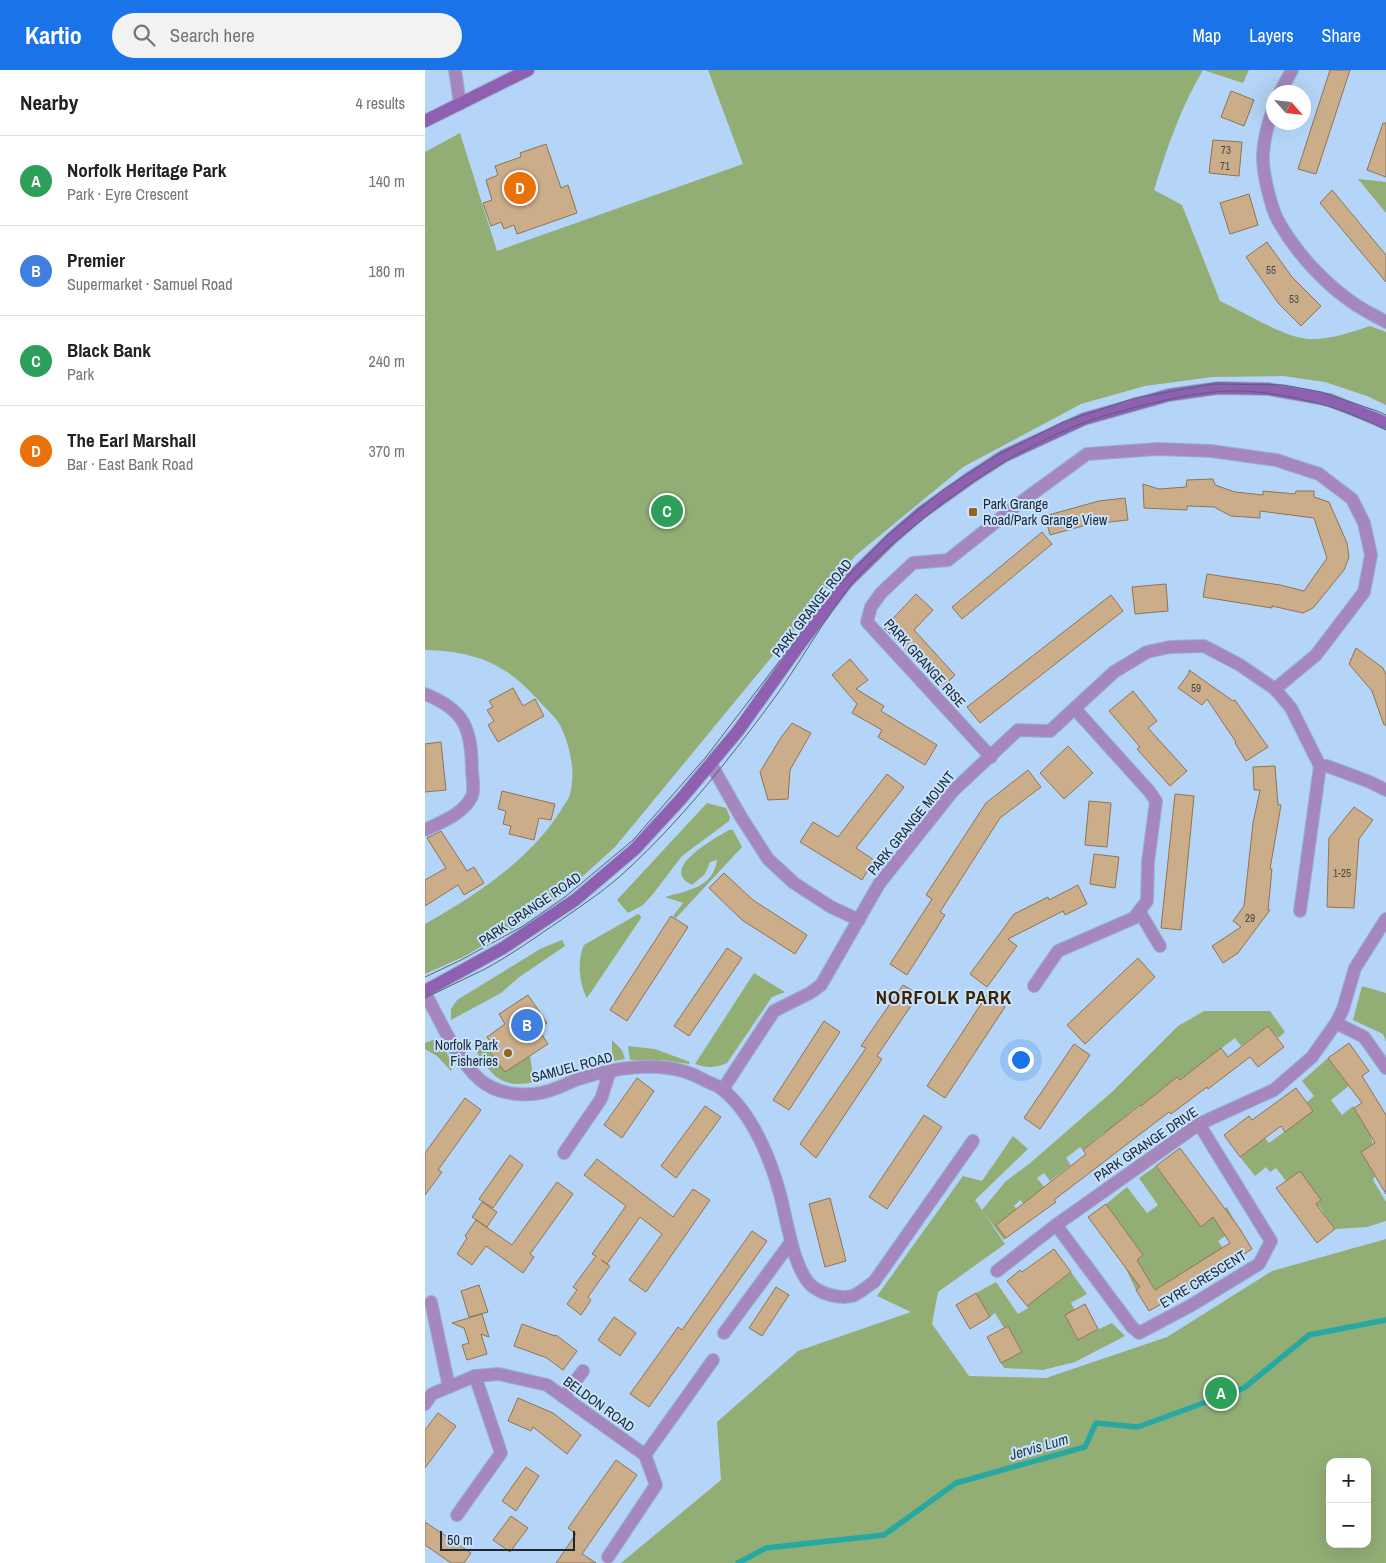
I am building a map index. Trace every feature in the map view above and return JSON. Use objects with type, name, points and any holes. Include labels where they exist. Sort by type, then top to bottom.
[{"type":"street","points":[[455,70],[460,104]]},
{"type":"street","points":[[425,121],[528,70]]},
{"type":"street","points":[[1284,85],[1292,70]]},
{"type":"street","points":[[1267,130],[1263,154],[1265,179],[1279,223],[1300,253],[1327,282],[1355,305],[1386,322]]},
{"type":"street","name":"PARK GRANGE ROAD","points":[[425,992],[503,948],[575,900],[635,849],[711,764],[754,710],[799,644],[847,582],[921,513],[1004,456],[1084,418],[1169,395],[1218,388],[1268,390],[1330,400],[1386,423]]},
{"type":"street","name":"PARK GRANGE RISE","points":[[991,757],[867,622],[871,607],[881,592],[913,563],[948,560],[1021,502],[1087,454],[1158,449],[1211,451],[1276,460],[1319,474],[1352,499],[1364,523],[1371,555],[1364,592],[1316,655],[1275,689]]},
{"type":"street","name":"PARK GRANGE MOUNT","points":[[723,1089],[774,1011],[810,993],[821,985],[879,884],[953,791],[1019,730],[1050,731],[1114,672],[1147,652],[1170,647],[1204,646],[1241,665],[1275,689],[1291,708],[1320,766]]},
{"type":"street","points":[[425,694],[447,706],[467,727],[474,787],[471,797],[464,806],[445,821],[425,830]]},
{"type":"street","points":[[1034,986],[1058,951],[1134,918],[1147,900],[1148,862],[1156,801],[1075,709]]},
{"type":"street","points":[[711,764],[767,859],[795,883],[823,902],[859,920]]},
{"type":"street","points":[[1300,911],[1320,766],[1327,766],[1386,790]]},
{"type":"street","points":[[1139,911],[1160,946]]},
{"type":"street","name":"PARK GRANGE DRIVE","points":[[997,1271],[1056,1225],[1199,1124],[1273,1090],[1312,1057],[1343,1010],[1355,968],[1386,919]]},
{"type":"street","name":"SAMUEL ROAD","points":[[425,992],[461,1059],[479,1079],[489,1086],[528,1095],[557,1089],[580,1078],[610,1071],[641,1067],[686,1072],[723,1089],[742,1110],[766,1151],[781,1196],[791,1242],[801,1270],[812,1286],[832,1296],[852,1296],[874,1282],[886,1268],[973,1141]]},
{"type":"street","points":[[1336,1023],[1364,1037],[1386,1068]]},
{"type":"street","points":[[563,1153],[601,1099],[610,1071]]},
{"type":"street","name":"EYRE CRESCENT","points":[[1056,1225],[1132,1327],[1139,1333],[1191,1306],[1259,1264],[1271,1241],[1199,1124]]},
{"type":"street","points":[[724,1333],[791,1242]]},
{"type":"street","points":[[431,1302],[449,1387]]},
{"type":"street","points":[[608,1557],[656,1485],[645,1455],[713,1360]]},
{"type":"street","points":[[563,1397],[583,1370]]},
{"type":"street","name":"BELDON ROAD","points":[[425,1404],[432,1394],[475,1376],[499,1374],[547,1385],[645,1455]]},
{"type":"street","points":[[457,1515],[501,1453],[475,1376]]},
{"type":"green space","points":[[708,70],[1203,70],[1187,99],[1154,190],[1182,205],[1220,301],[1287,334],[1309,339],[1340,335],[1370,326],[1386,332],[1386,405],[1367,396],[1325,382],[1283,376],[1212,377],[1145,386],[1081,404],[963,467],[855,556],[615,847],[562,895],[514,928],[463,957],[425,974],[425,924],[501,875],[534,845],[568,800],[572,786],[572,768],[569,751],[559,723],[527,688],[514,677],[501,668],[474,657],[459,653],[425,650],[425,152],[460,133],[497,251],[743,164]]},
{"type":"green space","points":[[1203,70],[1249,70],[1243,83]]},
{"type":"green space","points":[[1358,179],[1386,182],[1386,213]]},
{"type":"green space","points":[[707,803],[726,808],[730,817],[729,821],[682,856],[643,905],[628,913],[617,900]]},
{"type":"green space","points":[[729,830],[733,830],[742,847],[676,918],[673,916],[683,903],[665,897],[691,890],[705,882],[715,869],[717,860],[710,862],[705,874],[692,885],[683,878],[682,870],[685,862],[703,846]]},
{"type":"green space","points":[[638,914],[641,918],[587,998],[582,986],[580,972],[580,957],[584,945]]},
{"type":"green space","points":[[562,940],[565,946],[518,978],[501,993],[451,1020],[451,1009],[457,1000],[540,949]]},
{"type":"green space","points":[[754,973],[785,992],[772,997],[727,1063],[711,1067],[695,1064]]},
{"type":"green space","points":[[1362,986],[1386,993],[1386,1042],[1383,1034],[1353,1020]]},
{"type":"green space","points":[[1204,1011],[1270,1011],[1285,1032],[1278,1038],[1268,1026],[1241,1046],[1235,1038],[1179,1080],[1177,1077],[1141,1106],[1139,1105],[1119,1121],[1120,1124],[1105,1135],[1103,1133],[1083,1150],[1080,1147],[1066,1158],[1071,1165],[1050,1181],[1044,1173],[1037,1178],[1045,1188],[1024,1204],[1020,1200],[1014,1206],[1017,1210],[996,1225],[1006,1238],[1004,1240],[982,1210],[1006,1181],[1029,1164],[1113,1091],[1178,1026]]},
{"type":"green space","points":[[438,1038],[453,1064],[451,1071],[437,1056],[425,1049],[425,1043]]},
{"type":"green space","points":[[612,1040],[622,1050],[625,1059],[602,1063],[599,1057],[612,1053]]},
{"type":"green space","points":[[485,1045],[505,1072],[530,1056],[534,1082],[513,1084],[499,1079],[487,1067],[476,1051]]},
{"type":"green space","points":[[628,1046],[655,1049],[690,1062],[689,1064],[662,1060],[630,1060]]},
{"type":"green space","points":[[1328,1058],[1349,1086],[1331,1100],[1342,1115],[1353,1106],[1369,1132],[1373,1144],[1361,1152],[1375,1176],[1373,1180],[1386,1202],[1386,1221],[1367,1227],[1335,1229],[1319,1206],[1311,1211],[1309,1209],[1321,1200],[1300,1171],[1286,1181],[1276,1168],[1270,1172],[1266,1167],[1255,1176],[1240,1157],[1265,1138],[1269,1143],[1313,1111],[1307,1102],[1314,1096],[1302,1081]]},
{"type":"green space","points":[[1013,1136],[1028,1149],[975,1200],[1005,1244],[938,1292],[932,1324],[969,1376],[1046,1378],[1167,1337],[1272,1271],[1386,1239],[1386,1563],[621,1563],[721,1480],[717,1422],[798,1351],[911,1312],[877,1296],[963,1176],[982,1181]]},
{"type":"green space","points":[[1156,1166],[1201,1226],[1227,1207],[1238,1227],[1218,1241],[1223,1248],[1201,1261],[1209,1276],[1163,1302],[1150,1281],[1136,1290],[1126,1269],[1143,1255],[1106,1204],[1127,1187],[1147,1213],[1158,1205],[1139,1178]]},
{"type":"green space","points":[[1071,1272],[1087,1294],[1071,1303],[1075,1310],[1065,1315],[1077,1339],[1112,1323],[1125,1336],[1075,1362],[1043,1370],[1004,1368],[1001,1363],[1022,1352],[1008,1326],[1004,1328],[995,1313],[990,1317],[976,1293],[996,1282],[1018,1314],[1028,1308],[1027,1306]]},
{"type":"building","points":[[1330,70],[1350,70],[1316,174],[1298,169]]},
{"type":"building","points":[[1231,91],[1254,100],[1244,126],[1221,117]]},
{"type":"building","points":[[1383,123],[1386,123],[1386,177],[1367,170]]},
{"type":"building","points":[[1213,140],[1242,142],[1239,176],[1209,173]]},
{"type":"building","points":[[546,144],[561,188],[568,185],[577,213],[517,234],[514,225],[504,229],[501,222],[491,226],[483,203],[492,200],[486,180],[498,175],[495,166],[521,157],[520,153]]},
{"type":"building","points":[[1332,190],[1386,255],[1386,282],[1320,203]]},
{"type":"building","points":[[1249,194],[1258,225],[1230,234],[1220,203]]},
{"type":"building","points":[[1267,242],[1292,277],[1321,306],[1301,326],[1279,304],[1246,257]]},
{"type":"building","points":[[1213,479],[1215,485],[1235,492],[1263,495],[1263,491],[1295,494],[1296,491],[1314,491],[1314,497],[1329,502],[1347,543],[1349,557],[1344,570],[1313,608],[1303,613],[1272,606],[1272,608],[1203,597],[1207,574],[1280,585],[1304,591],[1327,558],[1314,518],[1260,511],[1260,518],[1231,516],[1214,507],[1187,506],[1187,510],[1144,508],[1143,484],[1159,489],[1186,487],[1187,480]]},
{"type":"building","points":[[1125,498],[1128,520],[1090,524],[1050,535],[1045,516],[1099,501]]},
{"type":"building","points":[[1042,532],[1052,544],[962,619],[952,607]]},
{"type":"building","points":[[1166,584],[1168,611],[1135,614],[1132,587]]},
{"type":"building","points":[[916,594],[933,610],[914,630],[955,675],[942,688],[884,628]]},
{"type":"building","points":[[1111,595],[1123,611],[980,723],[967,707]]},
{"type":"building","points":[[1356,648],[1383,668],[1386,675],[1386,725],[1384,725],[1372,691],[1349,664]]},
{"type":"building","points":[[850,659],[868,680],[856,689],[884,706],[881,711],[937,745],[925,765],[878,737],[882,730],[852,713],[857,704],[832,675]]},
{"type":"building","points":[[1189,670],[1233,701],[1235,700],[1268,747],[1246,761],[1236,742],[1207,699],[1202,705],[1178,688],[1189,673]]},
{"type":"building","points":[[513,688],[523,706],[535,699],[544,716],[498,742],[488,725],[494,721],[487,710],[493,707],[489,701]]},
{"type":"building","points":[[1133,691],[1157,721],[1148,728],[1187,771],[1170,786],[1137,749],[1140,747],[1109,711]]},
{"type":"building","points":[[792,723],[811,733],[790,770],[788,799],[768,800],[760,772]]},
{"type":"building","points":[[441,742],[446,790],[425,792],[425,744]]},
{"type":"building","points":[[1068,746],[1093,773],[1064,799],[1040,773]]},
{"type":"building","points":[[1275,766],[1278,805],[1281,805],[1270,869],[1272,869],[1268,910],[1270,910],[1238,953],[1223,963],[1212,946],[1241,927],[1233,921],[1244,906],[1253,823],[1260,790],[1254,790],[1253,767]]},
{"type":"building","points":[[1028,770],[1041,787],[1000,818],[940,912],[945,915],[907,975],[890,964],[932,899],[926,895],[986,803]]},
{"type":"building","points":[[887,774],[904,787],[856,848],[874,860],[862,880],[800,842],[813,822],[838,837]]},
{"type":"building","points":[[502,791],[555,804],[551,820],[539,818],[534,840],[509,834],[511,826],[503,824],[506,811],[498,809]]},
{"type":"building","points":[[1175,794],[1194,796],[1181,930],[1161,928]]},
{"type":"building","points":[[1089,801],[1111,803],[1107,847],[1085,845]]},
{"type":"building","points":[[1354,807],[1373,820],[1359,839],[1354,908],[1327,907],[1329,838]]},
{"type":"building","points":[[441,831],[467,871],[474,867],[484,883],[464,895],[458,885],[425,906],[425,880],[446,868],[427,838]]},
{"type":"building","points":[[1094,854],[1119,857],[1115,888],[1090,884]]},
{"type":"building","points":[[724,873],[753,900],[807,935],[795,954],[742,920],[709,888]]},
{"type":"building","points":[[1078,885],[1087,904],[1065,915],[1063,911],[1008,939],[1017,946],[987,987],[970,974],[1014,914],[1048,897],[1049,900]]},
{"type":"building","points":[[671,916],[688,927],[627,1021],[610,1010]]},
{"type":"building","points":[[727,948],[742,958],[689,1036],[674,1026]]},
{"type":"building","points":[[1138,958],[1155,977],[1085,1044],[1067,1025]]},
{"type":"building","points":[[903,985],[919,994],[877,1056],[882,1059],[816,1158],[800,1144],[866,1048],[861,1046]]},
{"type":"building","points":[[528,995],[547,1023],[538,1029],[548,1044],[505,1072],[485,1045],[490,1041],[487,1037],[505,1024],[499,1014]]},
{"type":"building","points":[[987,995],[1005,1007],[945,1098],[927,1086]]},
{"type":"building","points":[[824,1021],[840,1032],[789,1110],[773,1100]]},
{"type":"building","points":[[1268,1026],[1284,1047],[1258,1067],[1250,1057],[1208,1089],[1207,1087],[1171,1114],[1169,1112],[1054,1200],[1056,1202],[1006,1238],[996,1225],[1086,1154],[1083,1150],[1177,1077],[1180,1080],[1221,1048],[1228,1057]]},
{"type":"building","points":[[1349,1043],[1369,1071],[1362,1076],[1386,1115],[1386,1194],[1361,1152],[1375,1143],[1354,1108],[1362,1103],[1328,1058]]},
{"type":"building","points":[[1074,1044],[1090,1055],[1040,1129],[1024,1118]]},
{"type":"building","points":[[637,1078],[654,1091],[622,1138],[604,1125]]},
{"type":"building","points":[[1296,1088],[1313,1111],[1285,1132],[1281,1126],[1240,1157],[1224,1135],[1249,1116],[1252,1120]]},
{"type":"building","points":[[465,1098],[481,1110],[438,1170],[442,1172],[425,1195],[425,1153]]},
{"type":"building","points":[[705,1106],[721,1117],[676,1178],[661,1166]]},
{"type":"building","points":[[924,1115],[942,1127],[887,1209],[869,1197]]},
{"type":"building","points":[[1180,1148],[1240,1229],[1252,1249],[1171,1301],[1170,1299],[1149,1311],[1136,1290],[1140,1287],[1088,1217],[1106,1204],[1143,1255],[1137,1260],[1155,1290],[1230,1243],[1213,1217],[1201,1227],[1156,1166]]},
{"type":"building","points":[[510,1155],[523,1165],[493,1208],[479,1199]]},
{"type":"building","points":[[597,1159],[673,1217],[693,1189],[710,1200],[646,1292],[629,1280],[662,1234],[640,1217],[607,1264],[610,1266],[588,1297],[591,1300],[581,1315],[567,1304],[577,1290],[573,1287],[596,1256],[592,1254],[626,1206],[584,1175]]},
{"type":"building","points":[[1300,1171],[1321,1200],[1316,1204],[1335,1229],[1317,1243],[1276,1188]]},
{"type":"building","points":[[557,1182],[573,1194],[530,1254],[534,1257],[523,1273],[486,1246],[472,1265],[457,1254],[467,1238],[465,1236],[476,1220],[512,1245]]},
{"type":"building","points":[[830,1198],[846,1261],[825,1267],[809,1204]]},
{"type":"building","points":[[482,1202],[497,1212],[487,1227],[472,1217]]},
{"type":"building","points":[[752,1231],[767,1241],[649,1407],[630,1394],[678,1327],[682,1330]]},
{"type":"building","points":[[1054,1249],[1071,1272],[1027,1306],[1007,1281],[1020,1270],[1022,1272]]},
{"type":"building","points":[[479,1285],[488,1312],[469,1317],[461,1291]]},
{"type":"building","points":[[776,1287],[789,1295],[762,1336],[749,1328]]},
{"type":"building","points":[[976,1293],[990,1317],[970,1329],[956,1305]]},
{"type":"building","points":[[1085,1304],[1098,1329],[1078,1340],[1065,1315]]},
{"type":"building","points":[[482,1314],[489,1337],[481,1334],[487,1354],[467,1360],[462,1345],[469,1343],[464,1328],[452,1323]]},
{"type":"building","points":[[614,1317],[636,1333],[620,1356],[598,1340]]},
{"type":"building","points":[[522,1324],[556,1335],[577,1351],[563,1370],[547,1358],[514,1346]]},
{"type":"building","points":[[1008,1326],[1022,1352],[1001,1363],[987,1337]]},
{"type":"building","points":[[518,1398],[553,1413],[581,1435],[567,1454],[533,1427],[531,1431],[508,1421]]},
{"type":"building","points":[[438,1413],[456,1426],[425,1468],[425,1430]]},
{"type":"building","points":[[616,1460],[637,1475],[582,1554],[596,1563],[556,1563],[576,1534],[568,1528]]},
{"type":"building","points":[[526,1467],[539,1476],[516,1511],[502,1501]]},
{"type":"building","points":[[511,1516],[528,1528],[510,1552],[493,1540]]},
{"type":"building","points":[[425,1522],[471,1553],[464,1563],[451,1563],[425,1545]]},
{"type":"waterway","name":"Jervis Lum","points":[[738,1563],[766,1548],[884,1535],[956,1483],[1085,1447],[1096,1423],[1138,1427],[1244,1388],[1309,1335],[1386,1320]]},
{"type":"tram line","points":[[425,977],[461,960],[523,926],[565,897],[633,840],[706,757],[833,591],[888,535],[943,490],[996,456],[1063,422],[1135,398],[1213,384],[1284,385],[1321,392],[1386,415]]},
{"type":"tram line","points":[[425,998],[485,969],[514,952],[596,896],[628,869],[685,811],[737,747],[781,689],[832,610],[855,580],[890,546],[933,511],[996,467],[1041,442],[1094,419],[1140,406],[1195,394],[1229,391],[1269,393],[1330,407],[1386,430]]},
{"type":"place","name":"The Earl Marshall","points":[[520,188]]},
{"type":"place","name":"Black Bank","points":[[667,511]]},
{"type":"place","name":"Park Grange Road/Park Grange View","points":[[973,512]]},
{"type":"place","name":"Premier","points":[[527,1025]]},
{"type":"place","name":"Norfolk Park Fisheries","points":[[508,1053]]},
{"type":"place","name":"Norfolk Heritage Park","points":[[1221,1393]]},
{"type":"district","name":"NORFOLK PARK","points":[[944,997]]}]
